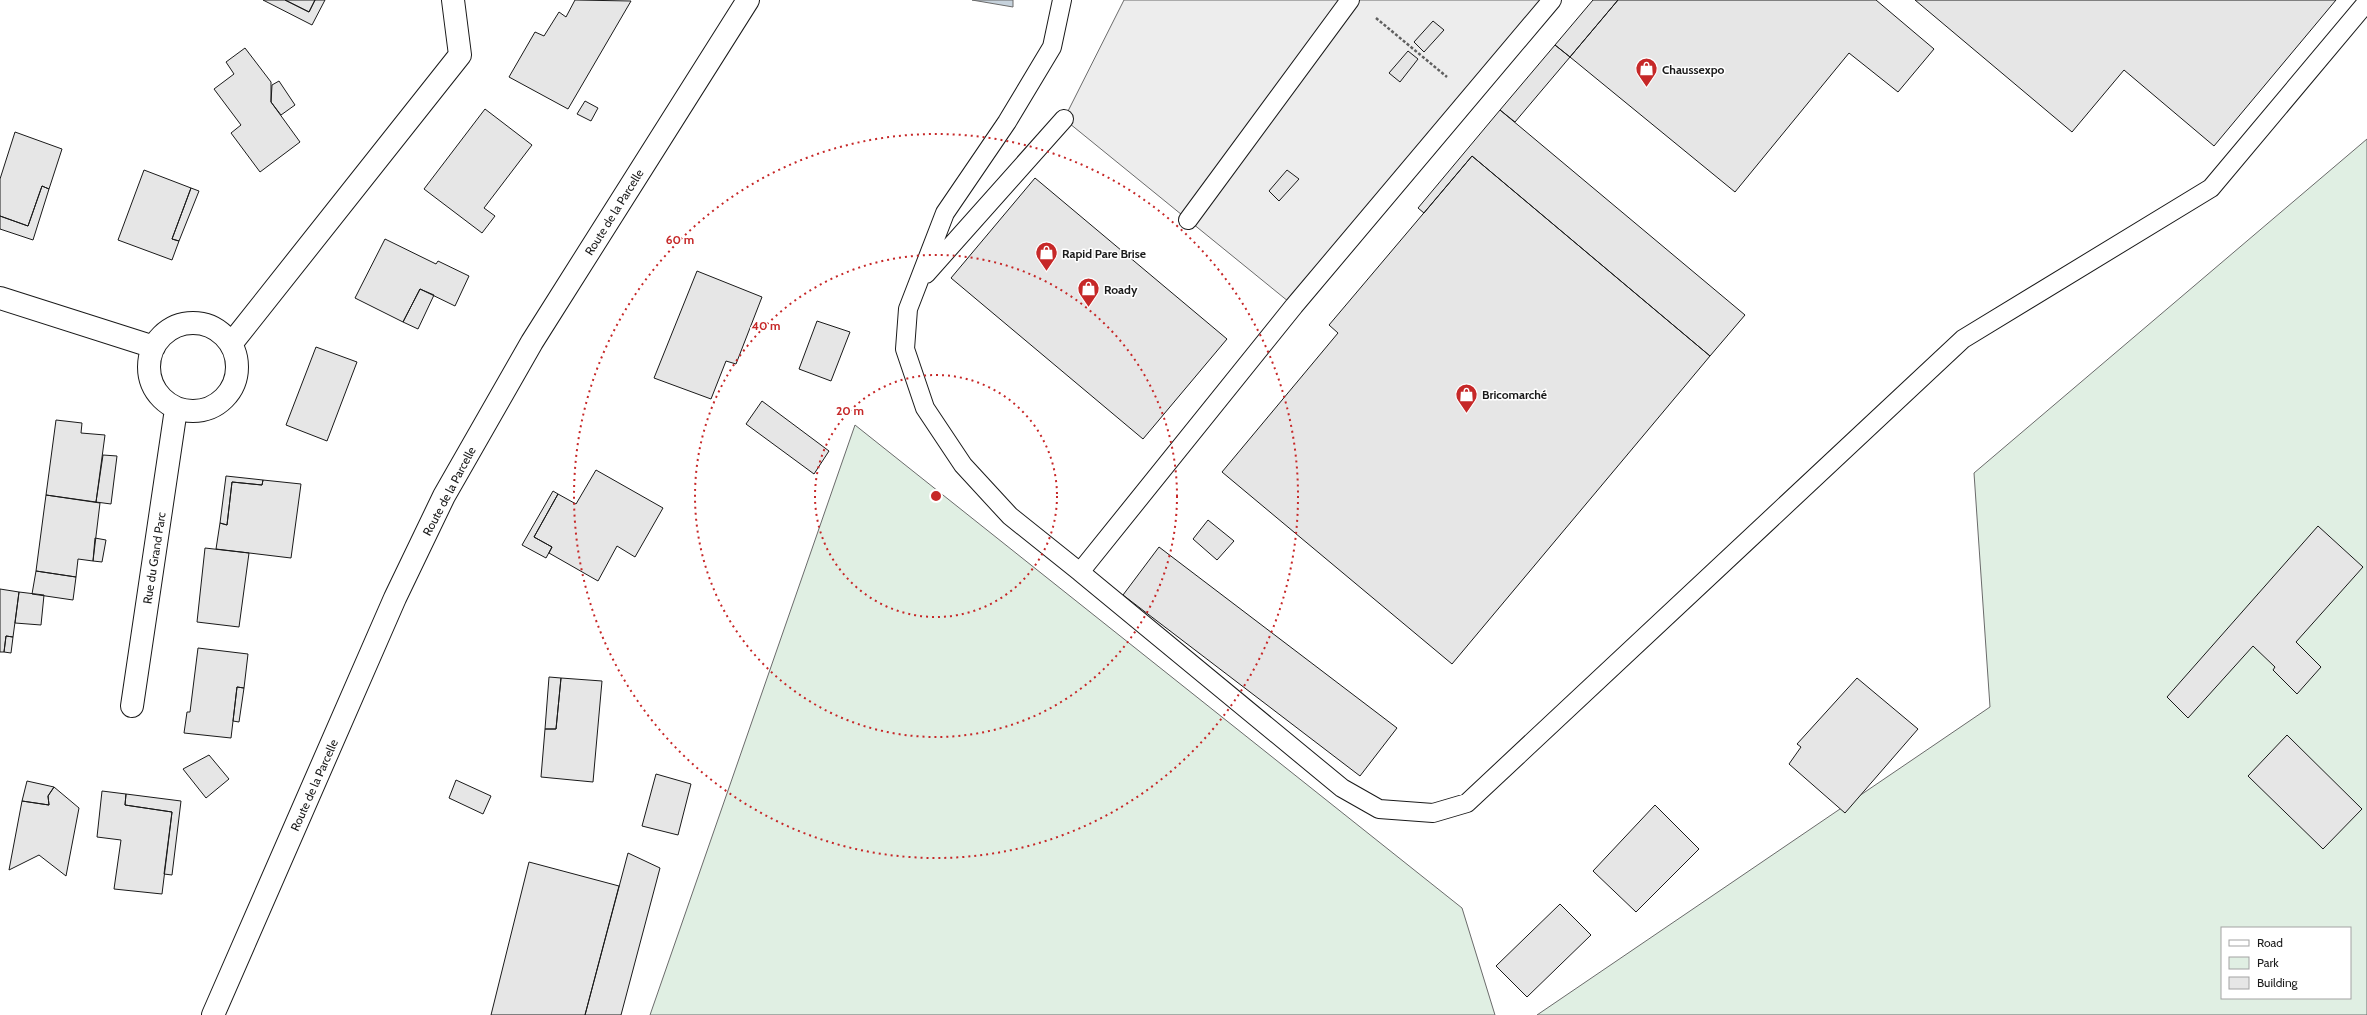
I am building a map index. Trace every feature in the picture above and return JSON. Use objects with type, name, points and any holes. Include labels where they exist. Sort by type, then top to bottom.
[{"type":"street","points":[[231,344],[460,55],[453,0]]},
{"type":"street","name":"Route de la Parcelle","points":[[213,1015],[395,598],[444,496],[532,342],[748,0]]},
{"type":"street","points":[[0,298],[154,347]]},
{"type":"street","points":[[185,323],[198,323],[212,326],[223,334],[231,344],[237,357],[238,371],[234,385],[226,397],[215,406],[202,411],[176,409],[163,401],[154,387],[150,374],[149,360],[154,347],[162,336],[172,328],[185,323]]},
{"type":"street","name":"Rue du Grand Parc","points":[[132,706],[176,409]]},
{"type":"lane","points":[[1062,0],[1052,47],[1007,122],[945,213],[908,309],[905,349],[925,408],[963,464],[1010,516],[1342,788],[1379,808],[1433,813],[1467,803],[1963,339],[2211,188],[2367,2]]},
{"type":"lane","points":[[1188,220],[1350,0]]},
{"type":"lane","points":[[1080,572],[1294,306],[1552,0]]},
{"type":"lane","points":[[918,284],[1064,118]]},
{"type":"path","points":[[1371,14],[1470,96]]},
{"type":"green space","points":[[2367,139],[2367,1015],[1537,1015],[1990,707],[1974,473]]},
{"type":"green space","points":[[855,425],[1462,908],[1495,1015],[650,1015]]},
{"type":"shaded area","points":[[972,0],[1013,0],[1013,7]]},
{"type":"shaded area","points":[[1124,0],[1552,0],[1294,306],[1064,119]]},
{"type":"building","points":[[263,0],[285,0],[309,12],[315,0],[325,0],[312,25]]},
{"type":"building","points":[[285,0],[315,0],[309,12]]},
{"type":"building","points":[[575,0],[631,1],[568,109],[509,77],[535,32],[544,36],[559,12],[566,17]]},
{"type":"building","points":[[1593,0],[1618,0],[1570,57],[1555,45]]},
{"type":"building","points":[[1618,0],[1876,0],[1934,49],[1898,92],[1849,53],[1735,192],[1570,57]]},
{"type":"building","points":[[1915,0],[2336,0],[2214,146],[2124,70],[2072,132]]},
{"type":"building","points":[[1433,21],[1444,30],[1424,52],[1414,42]]},
{"type":"building","points":[[1555,45],[1570,57],[1515,122],[1500,110]]},
{"type":"building","points":[[245,48],[271,82],[271,102],[300,142],[260,172],[231,133],[241,125],[214,89],[234,74],[226,62]]},
{"type":"building","points":[[1408,51],[1418,59],[1400,82],[1389,73]]},
{"type":"building","points":[[279,81],[295,105],[281,115],[271,102],[272,85]]},
{"type":"building","points":[[585,101],[598,108],[591,121],[577,114]]},
{"type":"building","points":[[485,109],[532,145],[484,208],[495,216],[482,233],[424,189]]},
{"type":"building","points":[[1500,110],[1745,315],[1710,356],[1472,156],[1424,213],[1418,208]]},
{"type":"building","points":[[15,132],[62,149],[49,189],[42,186],[28,226],[0,216],[0,179]]},
{"type":"building","name":"Bricomarché","points":[[1472,156],[1710,356],[1452,664],[1222,472],[1338,333],[1329,325]]},
{"type":"building","points":[[144,170],[191,188],[172,239],[179,241],[172,260],[118,240]]},
{"type":"building","points":[[1287,170],[1299,179],[1279,201],[1269,191]]},
{"type":"building","name":"Roady","points":[[1035,178],[1227,339],[1143,439],[951,278]]},
{"type":"building","points":[[42,186],[49,189],[33,240],[0,229],[0,216],[28,226]]},
{"type":"building","points":[[191,188],[199,191],[179,241],[172,239]]},
{"type":"building","points":[[385,239],[436,264],[438,261],[469,276],[455,306],[420,289],[403,322],[355,298]]},
{"type":"building","points":[[697,271],[762,297],[736,364],[726,361],[711,399],[654,378]]},
{"type":"building","points":[[420,289],[434,295],[418,329],[403,322]]},
{"type":"building","points":[[817,321],[850,332],[831,381],[799,369]]},
{"type":"building","points":[[316,347],[357,362],[327,441],[286,425]]},
{"type":"building","points":[[762,401],[829,451],[814,474],[746,424]]},
{"type":"building","points":[[56,420],[82,423],[81,433],[105,435],[96,502],[46,495]]},
{"type":"building","points":[[103,455],[117,456],[111,504],[96,502]]},
{"type":"building","points":[[596,470],[663,508],[635,557],[617,546],[598,581],[549,553],[552,547],[534,537],[558,494],[576,504]]},
{"type":"building","points":[[226,476],[263,480],[262,485],[232,482],[227,525],[220,523]]},
{"type":"building","points":[[263,480],[301,484],[291,558],[216,549],[220,523],[227,525],[232,482],[262,485]]},
{"type":"building","points":[[553,491],[558,494],[534,537],[552,547],[546,558],[522,545]]},
{"type":"building","points":[[46,495],[100,503],[93,561],[78,559],[76,577],[36,571]]},
{"type":"building","points":[[1208,520],[1234,541],[1217,560],[1193,539]]},
{"type":"building","points":[[2318,526],[2363,567],[2296,642],[2321,667],[2297,694],[2273,670],[2275,667],[2253,646],[2188,718],[2167,697]]},
{"type":"building","points":[[95,538],[106,540],[102,562],[93,561]]},
{"type":"building","points":[[1159,547],[1397,728],[1360,776],[1123,595]]},
{"type":"building","points":[[205,548],[249,553],[239,627],[197,622]]},
{"type":"building","points":[[36,571],[76,577],[73,600],[32,594]]},
{"type":"building","points":[[0,589],[19,592],[13,637],[6,636],[4,652],[0,652]]},
{"type":"building","points":[[19,592],[44,595],[41,625],[15,623]]},
{"type":"building","points":[[6,636],[13,637],[11,653],[4,652]]},
{"type":"building","points":[[198,648],[248,654],[244,688],[237,687],[231,738],[184,733],[187,712],[190,712]]},
{"type":"building","points":[[549,677],[561,678],[556,729],[545,729]]},
{"type":"building","points":[[561,678],[602,681],[593,782],[541,777],[545,729],[556,729]]},
{"type":"building","points":[[1857,678],[1918,729],[1845,813],[1789,764],[1801,747],[1797,744]]},
{"type":"building","points":[[237,687],[244,688],[239,722],[233,721]]},
{"type":"building","points":[[2287,735],[2362,809],[2323,849],[2248,776]]},
{"type":"building","points":[[209,755],[229,779],[206,798],[183,769]]},
{"type":"building","points":[[656,774],[691,784],[678,835],[642,826]]},
{"type":"building","points":[[456,780],[491,796],[483,814],[449,798]]},
{"type":"building","points":[[27,781],[54,787],[48,796],[49,805],[22,801]]},
{"type":"building","points":[[54,787],[79,808],[66,876],[39,855],[9,870],[22,801],[49,805],[48,796]]},
{"type":"building","points":[[102,791],[126,794],[125,805],[172,812],[162,894],[114,889],[121,840],[97,837]]},
{"type":"building","points":[[126,794],[181,801],[172,875],[164,874],[172,812],[125,805]]},
{"type":"building","points":[[1655,805],[1699,849],[1636,912],[1593,871]]},
{"type":"building","points":[[628,853],[660,868],[621,1015],[585,1015]]},
{"type":"building","points":[[529,862],[619,886],[585,1015],[491,1015]]},
{"type":"building","points":[[1560,904],[1591,935],[1527,997],[1496,966]]},
{"type":"place","name":"Chaussexpo","points":[[1646,88]]},
{"type":"place","name":"Rapid Pare Brise","points":[[1047,272]]},
{"type":"place","name":"Roady","points":[[1089,308]]},
{"type":"place","name":"Bricomarché","points":[[1466,414]]}]
